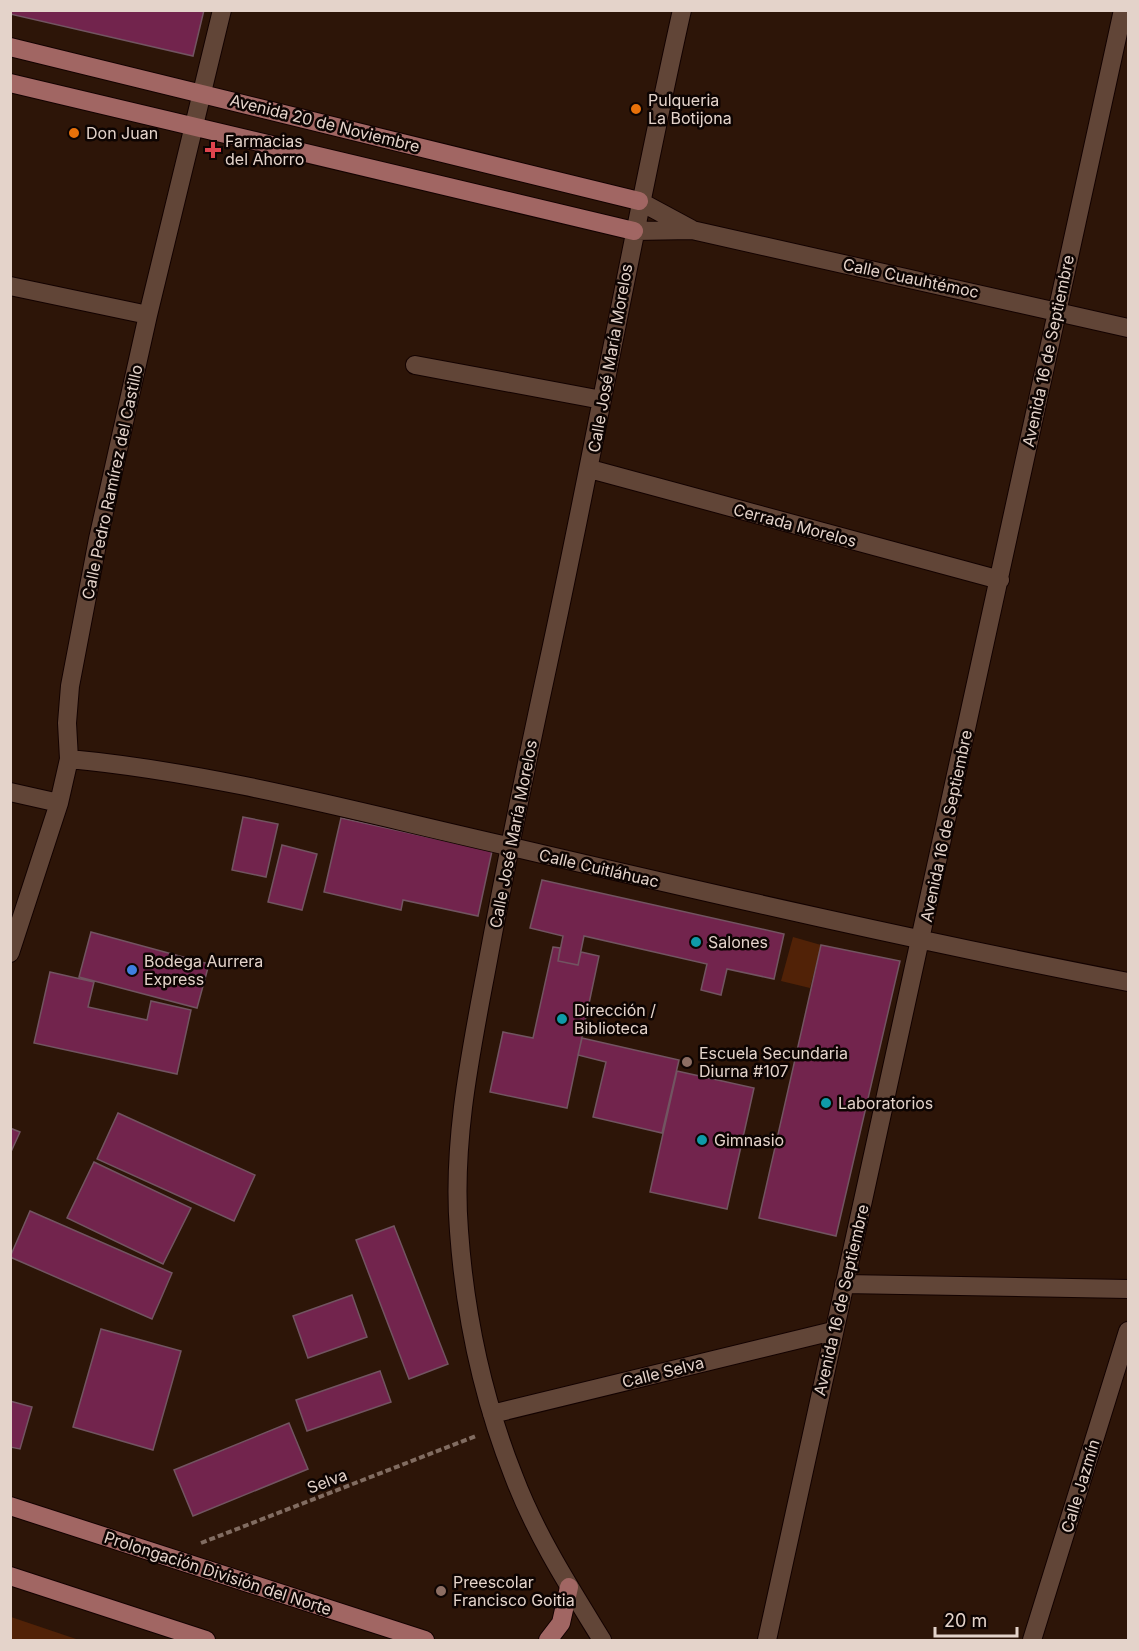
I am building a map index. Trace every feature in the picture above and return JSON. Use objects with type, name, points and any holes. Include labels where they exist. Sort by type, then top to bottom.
[{"type":"main road","name":"Avenida 20 de Noviembre","points":[[10,47],[202,92],[639,201]]},
{"type":"main road","name":"Avenida 20 de Noviembre","points":[[10,83],[634,231]]},
{"type":"main road","name":"Prolongación División del Norte","points":[[10,1506],[425,1641]]},
{"type":"main road","points":[[10,1576],[206,1641]]},
{"type":"main road","points":[[548,1641],[561,1623],[569,1587]]},
{"type":"street","name":"Calle Pedro Ramírez del Castillo","points":[[10,953],[59,803],[69,759],[70,686],[98,539],[148,315],[222,10]]},
{"type":"street","name":"Calle José María Morelos","points":[[602,1641],[569,1587],[514,1479],[495,1421],[475,1352],[466,1297],[459,1226],[460,1158],[466,1078],[508,847],[590,469],[639,201],[682,10]]},
{"type":"street","name":"Avenida 16 de Septiembre","points":[[767,1641],[1123,10]]},
{"type":"street","name":"Calle Cuauhtémoc","points":[[639,201],[692,230]]},
{"type":"street","name":"Calle Cuauhtémoc","points":[[634,231],[692,230],[1128,328]]},
{"type":"street","points":[[10,286],[148,315]]},
{"type":"street","points":[[415,365],[602,400]]},
{"type":"street","name":"Cerrada Morelos","points":[[590,469],[1000,580]]},
{"type":"street","name":"Calle Cuitláhuac","points":[[69,759],[107,763],[292,795],[508,847],[921,941],[1128,982]]},
{"type":"street","points":[[10,792],[59,803]]},
{"type":"street","points":[[844,1284],[1128,1289]]},
{"type":"street","name":"Calle Selva","points":[[495,1421],[833,1331]]},
{"type":"street","name":"Calle Jazmín","points":[[1032,1641],[1128,1331]]},
{"type":"path","name":"Selva","points":[[166,1557],[495,1421]]},
{"type":"shaded area","points":[[793,937],[821,945],[810,988],[781,981]]},
{"type":"shaded area","points":[[11,1617],[79,1640],[11,1640]]},
{"type":"building","points":[[10,10],[204,10],[193,56],[10,14]]},
{"type":"building","points":[[243,817],[278,824],[266,877],[232,870]]},
{"type":"building","points":[[341,818],[492,851],[478,916],[403,900],[401,910],[324,892]]},
{"type":"building","points":[[282,845],[317,854],[302,910],[268,902]]},
{"type":"building","name":"Salones","points":[[542,880],[784,934],[774,979],[727,969],[721,995],[701,990],[707,964],[584,936],[578,965],[558,961],[563,936],[530,928]]},
{"type":"building","points":[[91,932],[209,964],[197,1008],[79,977]]},
{"type":"building","name":"Laboratorios","points":[[821,945],[900,961],[836,1236],[759,1218]]},
{"type":"building","name":"Dirección / Biblioteca","points":[[553,947],[560,948],[558,961],[578,965],[581,952],[599,956],[567,1108],[490,1092],[503,1032],[533,1038]]},
{"type":"building","points":[[50,972],[94,982],[88,1007],[147,1020],[151,1001],[191,1010],[177,1074],[34,1043]]},
{"type":"building","points":[[582,1038],[679,1060],[662,1133],[593,1117],[606,1062],[578,1055]]},
{"type":"building","name":"Gimnasio","points":[[677,1071],[754,1088],[727,1209],[650,1192]]},
{"type":"building","points":[[118,1113],[255,1175],[234,1221],[97,1159]]},
{"type":"building","points":[[10,1128],[20,1132],[10,1154]]},
{"type":"building","points":[[94,1162],[191,1208],[163,1264],[67,1218]]},
{"type":"building","points":[[30,1211],[172,1273],[152,1319],[10,1257]]},
{"type":"building","points":[[394,1226],[448,1364],[409,1379],[356,1240]]},
{"type":"building","points":[[352,1295],[367,1337],[308,1358],[293,1316]]},
{"type":"building","points":[[101,1329],[181,1351],[153,1450],[73,1427]]},
{"type":"building","points":[[380,1371],[391,1402],[307,1431],[296,1400]]},
{"type":"building","points":[[10,1401],[32,1407],[20,1449],[10,1447]]},
{"type":"building","points":[[289,1423],[308,1469],[193,1516],[174,1470]]},
{"type":"place","name":"Pulqueria La Botijona","points":[[636,109]]},
{"type":"place","name":"Don Juan","points":[[74,133]]},
{"type":"place","name":"Farmacias del Ahorro","points":[[213,150]]},
{"type":"place","name":"Salones","points":[[696,942]]},
{"type":"place","name":"Bodega Aurrera Express","points":[[132,970]]},
{"type":"place","name":"Dirección / Biblioteca","points":[[562,1019]]},
{"type":"place","name":"Escuela Secundaria Diurna #107","points":[[687,1062]]},
{"type":"place","name":"Laboratorios","points":[[826,1103]]},
{"type":"place","name":"Gimnasio","points":[[702,1140]]},
{"type":"place","name":"Preescolar Francisco Goitia","points":[[441,1591]]}]
